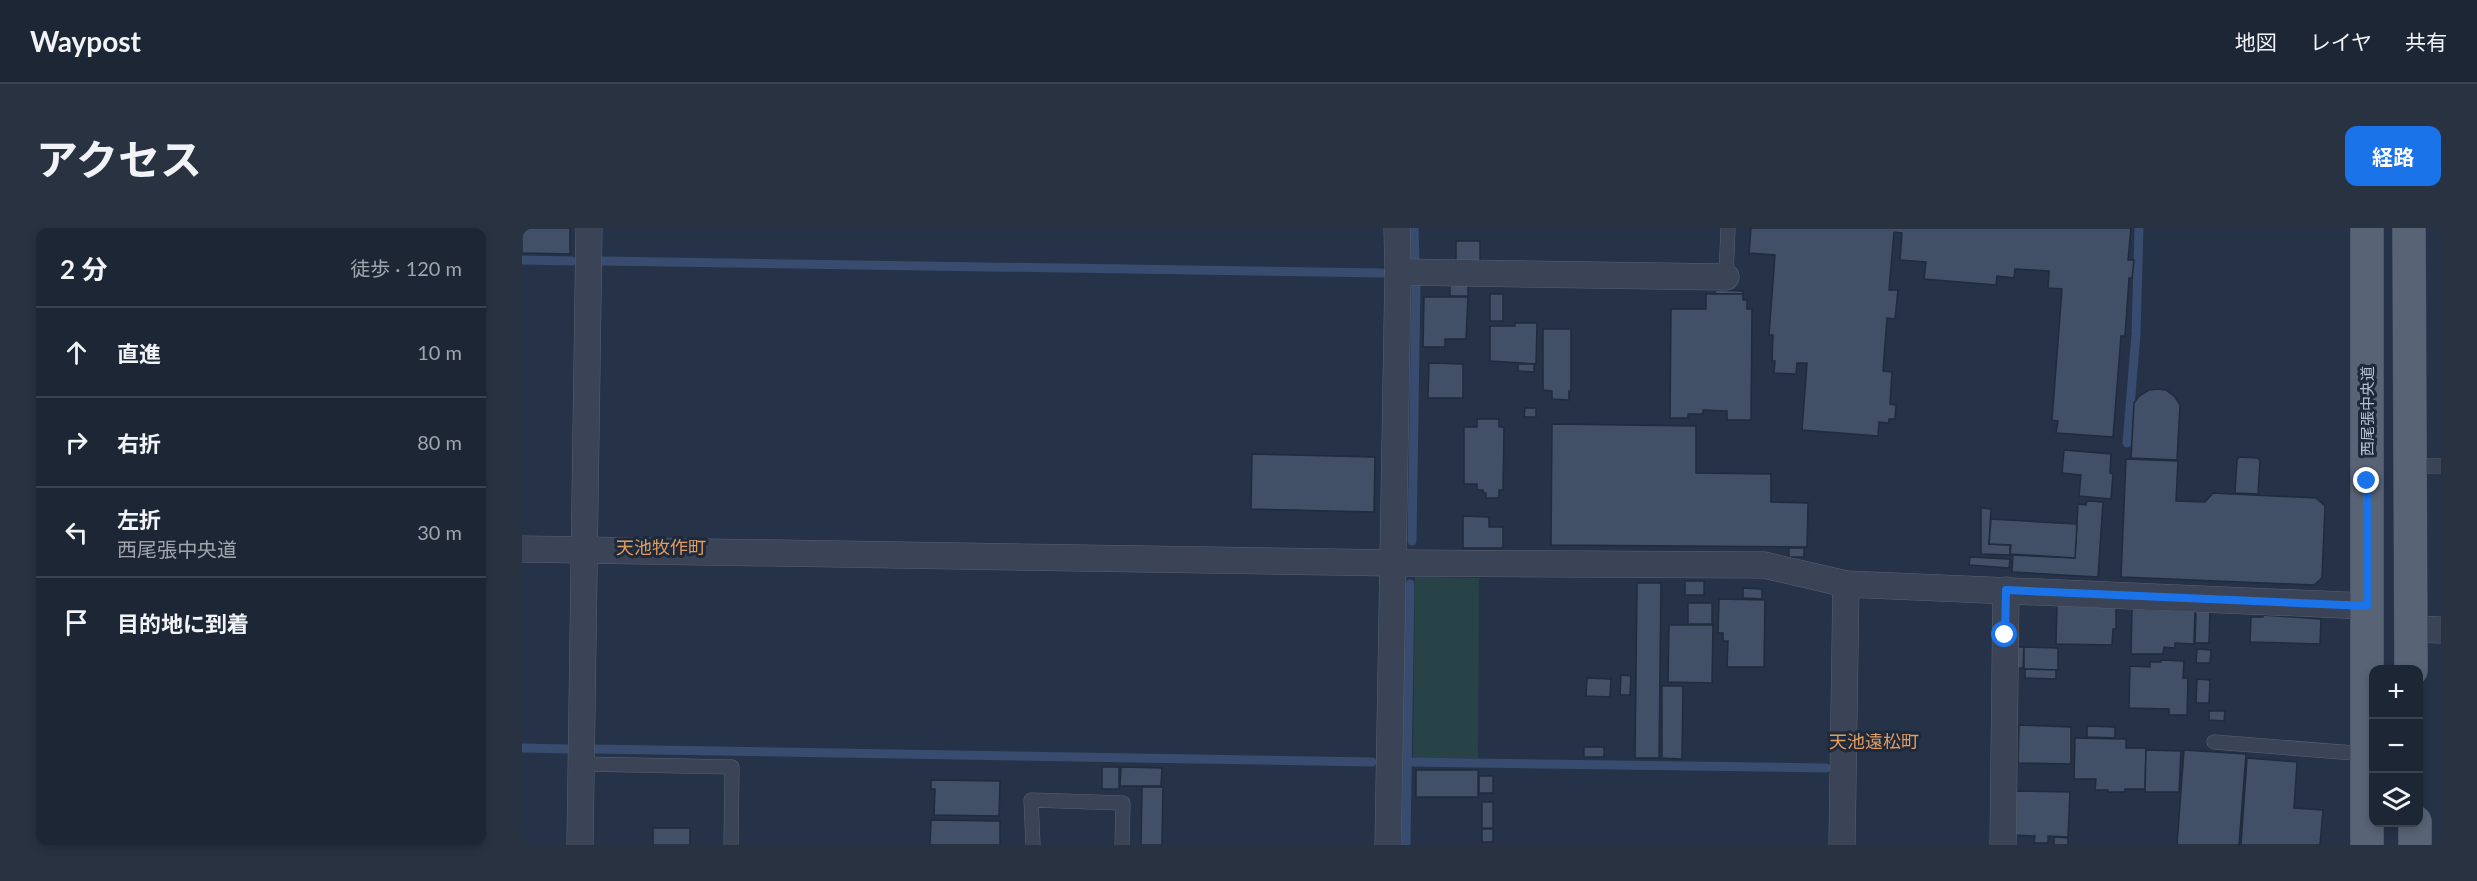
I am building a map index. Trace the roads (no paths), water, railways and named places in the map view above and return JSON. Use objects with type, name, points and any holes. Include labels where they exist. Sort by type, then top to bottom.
[{"type":"main road","name":"西尾張中央道","points":[[2367,228],[2367,845]]},
{"type":"main road","points":[[2409,228],[2425,466],[2425,630],[2412,665]]},
{"type":"main road","points":[[2415,827],[2415,845]]},
{"type":"street","points":[[580,845],[589,228]]},
{"type":"street","points":[[1388,845],[1397,228]]},
{"type":"street","points":[[1398,272],[1726,277]]},
{"type":"street","points":[[522,549],[1393,563],[1764,565],[1846,584],[2367,606]]},
{"type":"street","points":[[1842,845],[1846,584]]},
{"type":"street","points":[[2003,845],[2006,590]]},
{"type":"lane","points":[[1726,277],[1728,228]]},
{"type":"lane","points":[[2214,742],[2367,754]]},
{"type":"lane","points":[[581,764],[732,767],[731,845]]},
{"type":"lane","points":[[1033,845],[1031,800],[1124,803],[1122,845]]},
{"type":"waterway","points":[[1414,228],[1415,260]]},
{"type":"waterway","points":[[2127,443],[2136,334],[2139,228]]},
{"type":"waterway","points":[[522,260],[572,261]]},
{"type":"waterway","points":[[603,261],[1382,273]]},
{"type":"waterway","points":[[1412,541],[1416,284]]},
{"type":"waterway","points":[[1406,845],[1410,584]]},
{"type":"waterway","points":[[522,748],[568,749]]},
{"type":"waterway","points":[[594,749],[1372,762]]},
{"type":"waterway","points":[[1408,762],[1826,768]]},
{"type":"district","name":"天池牧作町","points":[[661,547]]},
{"type":"district","name":"天池遠松町","points":[[1874,741]]}]
